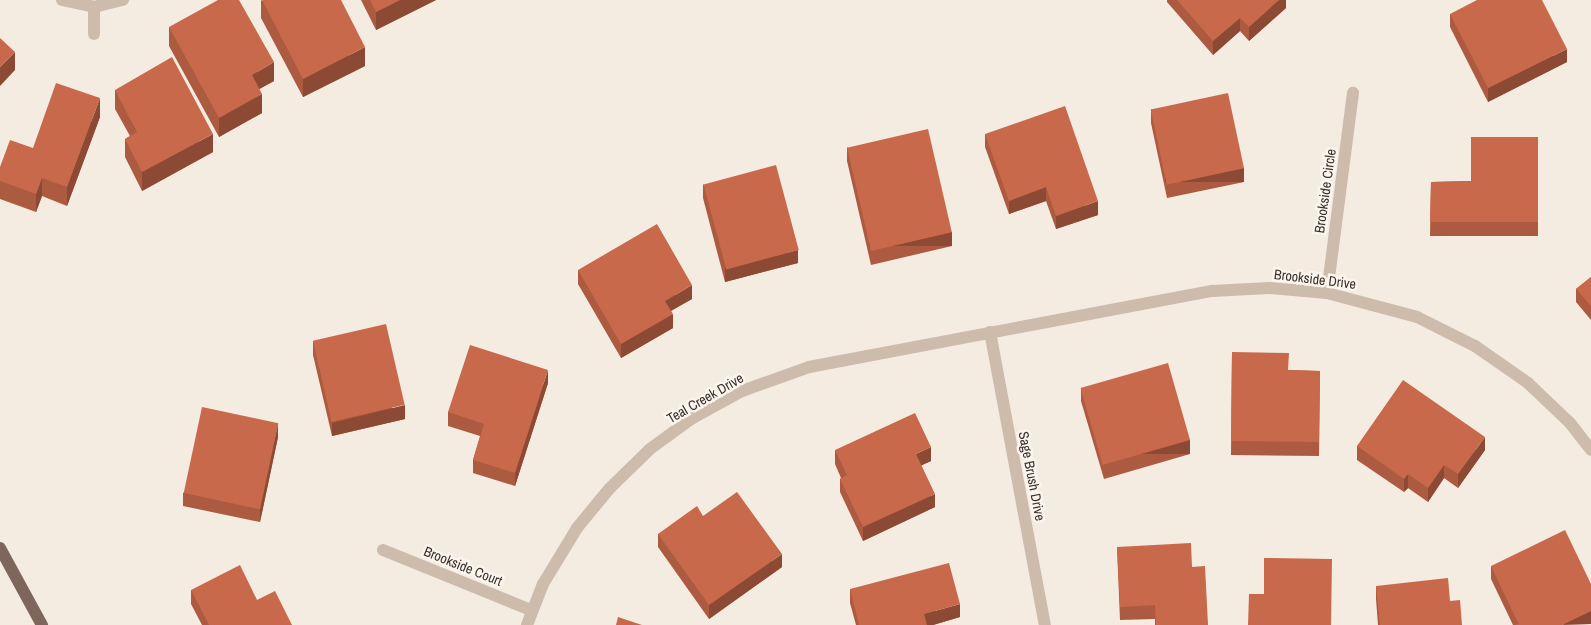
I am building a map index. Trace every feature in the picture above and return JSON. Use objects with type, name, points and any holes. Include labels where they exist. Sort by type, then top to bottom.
[{"type":"main road","points":[[0,548],[42,625]]},
{"type":"street","points":[[62,0],[94,7],[123,0]]},
{"type":"street","points":[[94,7],[94,34]]},
{"type":"street","name":"Brookside Circle","points":[[1326,292],[1353,93]]},
{"type":"street","name":"Brookside Drive","points":[[990,332],[1212,291],[1269,288],[1326,292],[1417,317],[1475,346],[1528,383],[1570,423],[1591,450]]},
{"type":"street","name":"Teal Creek Drive","points":[[527,625],[531,610],[577,528],[609,489],[650,449],[691,420],[742,391],[809,367],[990,332]]},
{"type":"street","name":"Sage Brush Drive","points":[[990,332],[1045,625]]},
{"type":"street","name":"Brookside Court","points":[[383,550],[531,610]]},
{"type":"building","points":[[218,0],[239,0],[274,62],[252,75],[262,94],[219,118],[169,27]]},
{"type":"building","points":[[262,0],[341,0],[365,47],[303,79]]},
{"type":"building","points":[[370,0],[400,0],[376,12]]},
{"type":"building","points":[[1177,0],[1279,0],[1249,27],[1240,18],[1213,41]]},
{"type":"building","points":[[1477,0],[1542,0],[1567,49],[1488,88],[1450,14]]},
{"type":"building","points":[[0,38],[15,52],[0,67]]},
{"type":"building","points":[[172,57],[213,134],[142,172],[125,139],[137,132],[115,90]]},
{"type":"building","points":[[56,83],[100,98],[67,187],[42,178],[36,194],[0,181],[0,167],[10,140],[33,148]]},
{"type":"building","points":[[1228,93],[1244,168],[1167,185],[1151,109]]},
{"type":"building","points":[[1065,106],[1098,201],[1056,216],[1046,187],[1009,201],[985,134]]},
{"type":"building","points":[[928,129],[952,232],[871,251],[847,148]]},
{"type":"building","points":[[1471,137],[1538,137],[1538,222],[1430,222],[1431,182],[1471,181]]},
{"type":"building","points":[[776,165],[799,250],[726,269],[704,184]]},
{"type":"building","points":[[657,224],[692,285],[665,301],[673,314],[621,344],[578,270]]},
{"type":"building","points":[[1591,277],[1591,306],[1576,289]]},
{"type":"building","points":[[386,324],[405,405],[332,422],[313,341]]},
{"type":"building","points":[[470,345],[548,370],[515,473],[473,460],[484,424],[448,412]]},
{"type":"building","points":[[1232,352],[1289,353],[1288,370],[1320,371],[1319,442],[1231,441]]},
{"type":"building","points":[[1168,363],[1190,440],[1103,465],[1081,388]]},
{"type":"building","points":[[1403,380],[1485,437],[1458,474],[1444,465],[1428,488],[1408,474],[1404,479],[1357,446]]},
{"type":"building","points":[[202,407],[278,423],[260,509],[184,493]]},
{"type":"building","points":[[915,413],[931,447],[916,454],[935,494],[863,527],[840,479],[847,475],[835,450]]},
{"type":"building","points":[[737,492],[782,554],[709,605],[658,534],[697,506],[703,516]]},
{"type":"building","points":[[1565,530],[1591,584],[1591,611],[1562,625],[1519,625],[1491,566]]},
{"type":"building","points":[[1191,543],[1192,567],[1205,566],[1208,625],[1156,625],[1155,605],[1120,607],[1117,547]]},
{"type":"building","points":[[1264,558],[1332,559],[1331,625],[1248,625],[1249,594],[1264,594]]},
{"type":"building","points":[[949,563],[960,604],[924,614],[927,625],[859,625],[850,589]]},
{"type":"building","points":[[240,565],[257,600],[275,591],[292,625],[209,625],[191,590]]},
{"type":"building","points":[[1448,578],[1450,601],[1460,600],[1462,625],[1380,625],[1376,586]]},
{"type":"building","points":[[618,617],[642,625],[616,625]]}]
